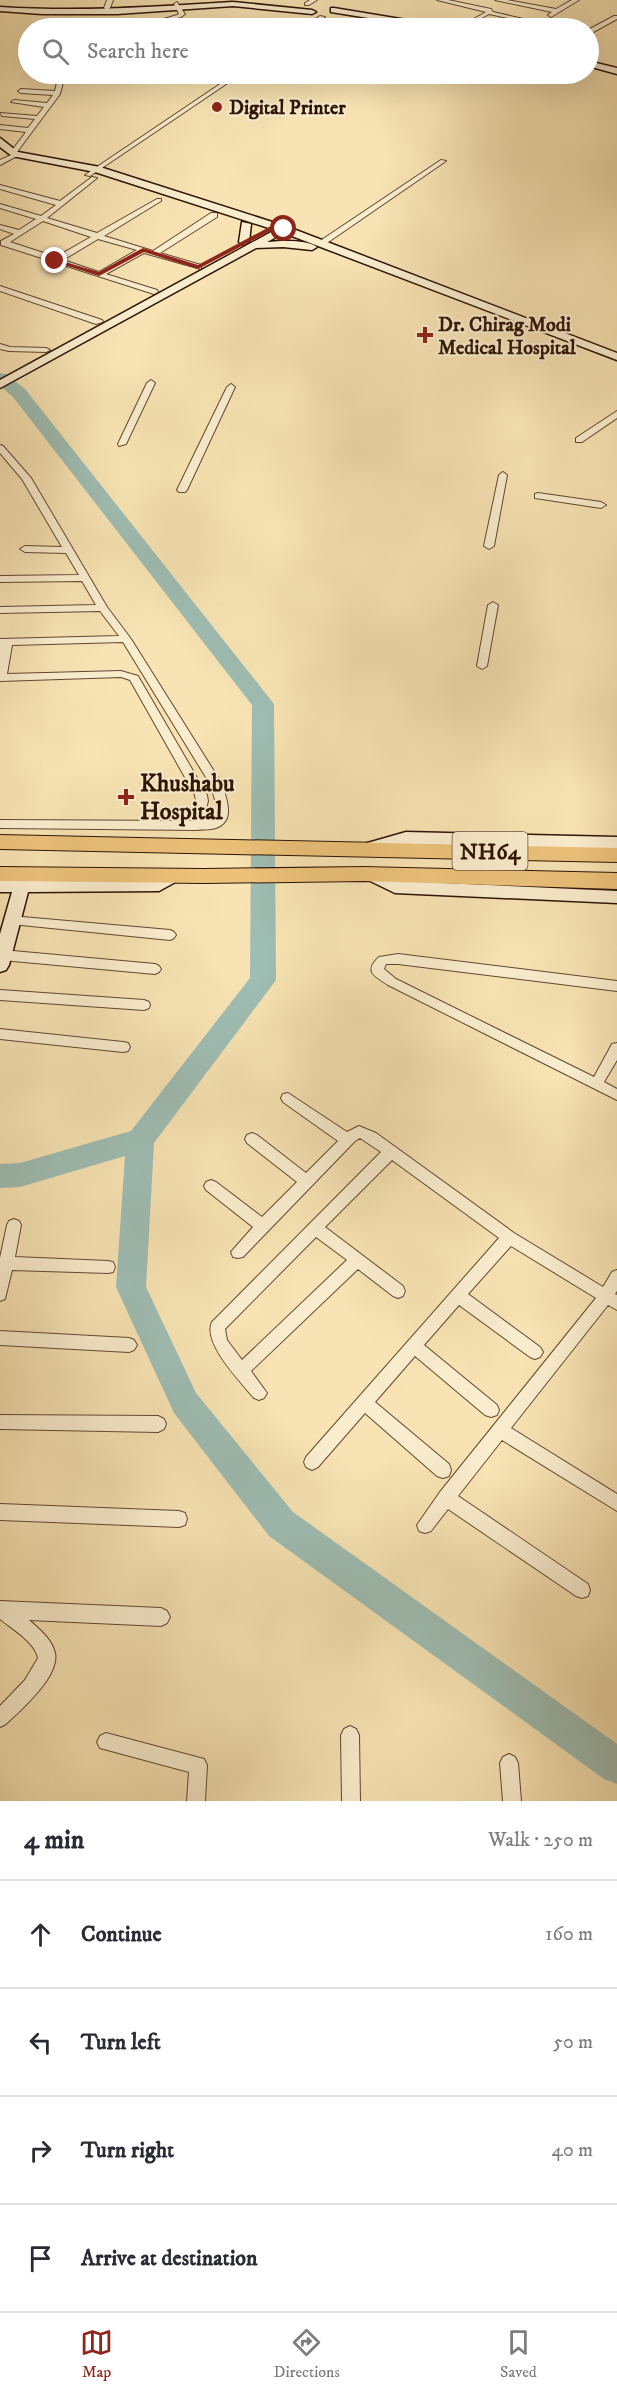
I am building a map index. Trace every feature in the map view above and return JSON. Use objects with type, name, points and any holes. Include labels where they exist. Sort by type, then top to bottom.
[{"type":"highway","name":"NH64","points":[[0,842],[617,855]]},
{"type":"highway","name":"NH64","points":[[0,874],[23,881],[173,876],[367,874],[617,881]]},
{"type":"street","points":[[0,3],[50,8],[108,4],[178,6],[228,0]]},
{"type":"street","points":[[272,0],[313,6],[357,18]]},
{"type":"street","points":[[440,0],[514,18]]},
{"type":"street","points":[[469,6],[479,0]]},
{"type":"street","points":[[498,0],[556,11]]},
{"type":"street","points":[[545,18],[576,0]]},
{"type":"street","points":[[0,9],[73,13],[243,4],[313,6],[322,16]]},
{"type":"street","points":[[176,18],[182,14],[178,6]]},
{"type":"street","points":[[319,18],[333,13],[370,18]]},
{"type":"street","points":[[480,18],[490,13]]},
{"type":"street","points":[[599,26],[616,16]]},
{"type":"street","points":[[599,66],[617,70]]},
{"type":"street","points":[[599,73],[617,78]]},
{"type":"street","points":[[8,156],[49,105],[57,93],[59,84]]},
{"type":"street","points":[[154,292],[4,243],[43,218],[92,175],[224,84]]},
{"type":"street","points":[[21,91],[57,93]]},
{"type":"street","points":[[14,102],[49,105]]},
{"type":"street","points":[[2,114],[39,118]]},
{"type":"street","points":[[0,127],[30,130]]},
{"type":"street","points":[[0,141],[8,156],[92,175],[276,229],[617,357]]},
{"type":"street","points":[[317,245],[443,161]]},
{"type":"street","points":[[92,175],[159,200],[246,224],[276,229]]},
{"type":"street","points":[[0,187],[61,204]]},
{"type":"street","points":[[55,261],[159,200]]},
{"type":"street","points":[[0,206],[198,267]]},
{"type":"street","points":[[154,253],[214,215]]},
{"type":"street","points":[[246,224],[248,245]]},
{"type":"street","points":[[0,227],[19,233]]},
{"type":"street","points":[[0,375],[29,364],[276,229]]},
{"type":"street","points":[[0,385],[46,350],[198,267],[248,245],[276,244],[317,245],[617,368]]},
{"type":"street","points":[[99,275],[143,250]]},
{"type":"street","points":[[0,288],[99,322]]},
{"type":"street","points":[[0,346],[9,349],[46,350]]},
{"type":"street","points":[[122,444],[151,383]]},
{"type":"street","points":[[182,489],[231,387]]},
{"type":"street","points":[[579,440],[617,414]]},
{"type":"street","points":[[0,448],[26,478],[103,608],[126,639],[216,784],[223,806],[221,819],[213,825],[0,824]]},
{"type":"street","points":[[489,546],[502,475]]},
{"type":"street","points":[[538,496],[601,505]]},
{"type":"street","points":[[25,549],[69,550]]},
{"type":"street","points":[[0,579],[85,578]]},
{"type":"street","points":[[482,666],[493,605]]},
{"type":"street","points":[[0,610],[103,608]]},
{"type":"street","points":[[126,639],[4,642],[1,678],[121,674],[134,678],[201,795],[202,801],[196,826]]},
{"type":"street","points":[[366,848],[406,838],[617,843]]},
{"type":"street","points":[[367,874],[395,887],[617,897]]},
{"type":"street","points":[[0,886],[23,881],[1,960],[155,969]]},
{"type":"street","points":[[11,920],[170,934]]},
{"type":"street","points":[[617,986],[398,959],[383,960],[378,965],[377,971],[392,982],[617,1095]]},
{"type":"street","points":[[0,995],[144,1005]]},
{"type":"street","points":[[0,1034],[123,1047]]},
{"type":"street","points":[[596,1085],[617,1048]]},
{"type":"street","points":[[288,1098],[347,1140]]},
{"type":"street","points":[[238,1252],[347,1140],[359,1132],[509,1237],[611,1300]]},
{"type":"street","points":[[252,1139],[307,1181]]},
{"type":"street","points":[[259,1393],[220,1343],[217,1327],[390,1152]]},
{"type":"street","points":[[211,1186],[264,1227]]},
{"type":"street","points":[[0,1294],[14,1225]]},
{"type":"street","points":[[315,1228],[399,1291]]},
{"type":"street","points":[[312,1462],[509,1237]]},
{"type":"street","points":[[241,1371],[357,1260]]},
{"type":"street","points":[[6,1263],[108,1266]]},
{"type":"street","points":[[425,1525],[500,1430],[611,1300],[617,1277]]},
{"type":"street","points":[[458,1295],[536,1352]]},
{"type":"street","points":[[0,1338],[129,1345]]},
{"type":"street","points":[[414,1346],[491,1410]]},
{"type":"street","points":[[364,1403],[443,1470]]},
{"type":"street","points":[[0,1422],[158,1424]]},
{"type":"street","points":[[500,1430],[617,1503]]},
{"type":"street","points":[[446,1498],[582,1590]]},
{"type":"street","points":[[0,1512],[179,1519]]},
{"type":"street","points":[[1,1610],[161,1617]]},
{"type":"street","points":[[0,1718],[37,1678],[46,1663],[47,1656],[41,1645],[1,1610]]},
{"type":"street","points":[[350,1735],[351,1801]]},
{"type":"street","points":[[106,1742],[198,1765],[196,1801]]},
{"type":"street","points":[[509,1763],[512,1801]]},
{"type":"waterway","points":[[0,378],[19,393],[90,481],[263,704],[263,980],[140,1140]]},
{"type":"waterway","points":[[0,1176],[20,1175],[140,1140]]},
{"type":"waterway","points":[[140,1140],[131,1287],[185,1403],[281,1524],[617,1766]]},
{"type":"place","name":"Digital Printer","points":[[217,107]]},
{"type":"place","name":"Dr. Chirag Modi Medical Hospital","points":[[425,335]]},
{"type":"place","name":"Khushabu Hospital","points":[[126,797]]},
{"type":"route","points":[[55,261],[99,275],[143,250],[198,267],[275,226],[284,229]]}]
